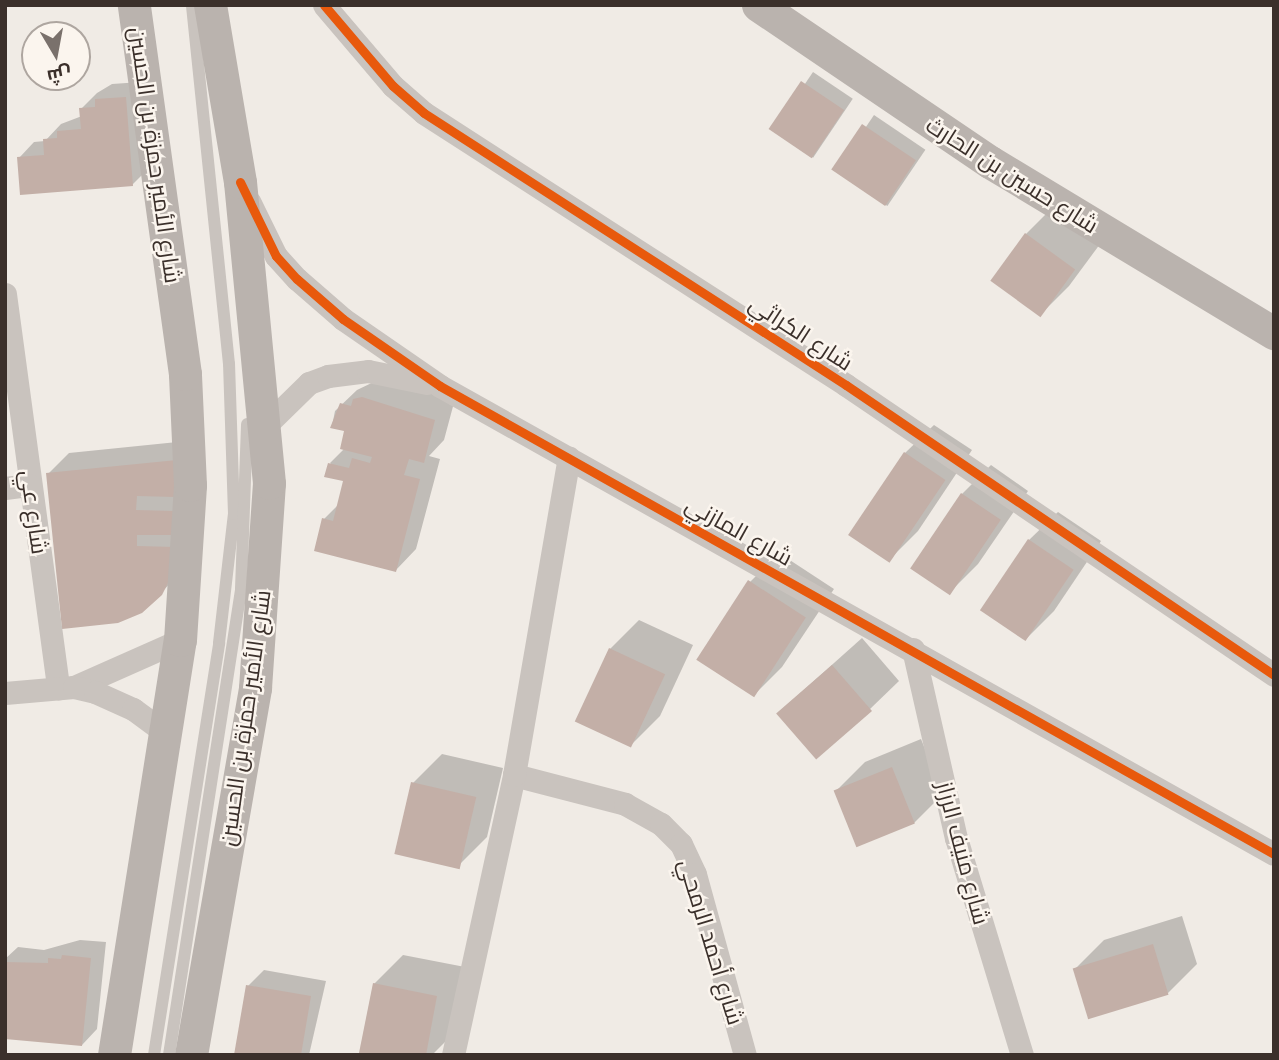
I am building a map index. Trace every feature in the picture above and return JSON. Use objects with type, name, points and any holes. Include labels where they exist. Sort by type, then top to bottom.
[{"type":"main road","name":"شارع الأمير حمزة بن الحسين","points":[[191,1055],[255,688],[267,557],[266,425],[240,182],[207,5]]},
{"type":"main road","points":[[214,43],[224,5]]},
{"type":"main road","name":"شارع حسين بن الحارث","points":[[758,5],[990,162],[1274,333]]},
{"type":"main road","name":"شارع الأمير حمزة بن الحسين","points":[[114,1055],[167,734],[189,547],[189,422],[133,8]]},
{"type":"street","name":"شارع الكراثي","points":[[324,5],[393,86],[424,113],[846,384],[1270,665]]},
{"type":"street","name":"شارع المازني","points":[[240,182],[276,256],[297,279],[343,319],[440,386],[913,649],[1274,854]]},
{"type":"street","name":"شارع عي","points":[[5,294],[30,485],[66,688]]},
{"type":"street","name":"شارع المازني","points":[[266,425],[309,383],[328,376],[368,371],[440,386]]},
{"type":"street","points":[[453,1055],[514,775],[569,458]]},
{"type":"street","points":[[5,488],[30,485]]},
{"type":"street","points":[[5,693],[66,688],[180,640]]},
{"type":"street","name":"شارع منيف الرزاز","points":[[913,649],[956,838],[1022,1055]]},
{"type":"street","points":[[66,688],[133,709],[167,734]]},
{"type":"street","name":"شارع أحمد الرمحي","points":[[514,775],[625,804],[661,824],[681,844],[695,874],[745,1055]]},
{"type":"lane","points":[[154,1055],[219,643],[234,514],[233,414],[192,5]]},
{"type":"lane","points":[[169,1055],[234,642],[248,484],[248,432],[207,5]]},
{"type":"building","points":[[801,81],[844,110],[812,158],[769,129]]},
{"type":"building","points":[[126,97],[133,186],[20,195],[17,157],[44,155],[43,139],[57,138],[57,131],[81,129],[79,108],[95,107],[95,99]]},
{"type":"building","points":[[862,124],[916,160],[885,206],[831,170]]},
{"type":"building","points":[[1025,233],[1075,269],[1040,317],[990,281]]},
{"type":"building","points":[[362,397],[435,420],[424,463],[409,459],[404,475],[420,479],[396,572],[314,551],[322,518],[333,521],[343,481],[324,477],[328,463],[349,468],[352,458],[370,463],[372,457],[340,449],[344,431],[330,428],[340,403],[351,406],[353,399]]},
{"type":"building","points":[[904,452],[945,480],[890,563],[848,535]]},
{"type":"building","points":[[177,460],[175,497],[137,496],[136,510],[175,511],[175,535],[137,535],[137,546],[175,547],[174,571],[162,595],[142,613],[118,623],[62,629],[46,473]]},
{"type":"building","points":[[961,493],[1001,520],[950,595],[910,568]]},
{"type":"building","points":[[1028,539],[1074,570],[1026,641],[980,610]]},
{"type":"building","points":[[748,580],[806,618],[754,697],[696,660]]},
{"type":"building","points":[[609,648],[665,674],[631,748],[575,721]]},
{"type":"building","points":[[832,665],[872,711],[816,760],[776,714]]},
{"type":"building","points":[[892,767],[915,824],[856,847],[834,791]]},
{"type":"building","points":[[411,782],[476,797],[460,869],[394,854]]},
{"type":"building","points":[[1153,944],[1168,995],[1088,1019],[1073,969]]},
{"type":"building","points":[[62,955],[91,958],[82,1046],[5,1039],[5,962],[48,963],[48,958],[61,959]]},
{"type":"building","points":[[373,983],[437,996],[426,1055],[359,1053]]},
{"type":"building","points":[[246,985],[311,996],[301,1055],[234,1055]]},
{"type":"cycle path","points":[[324,5],[393,86],[424,113],[846,385],[1274,675]]},
{"type":"cycle path","points":[[240,182],[276,256],[297,279],[343,319],[440,386],[1274,854]]}]
